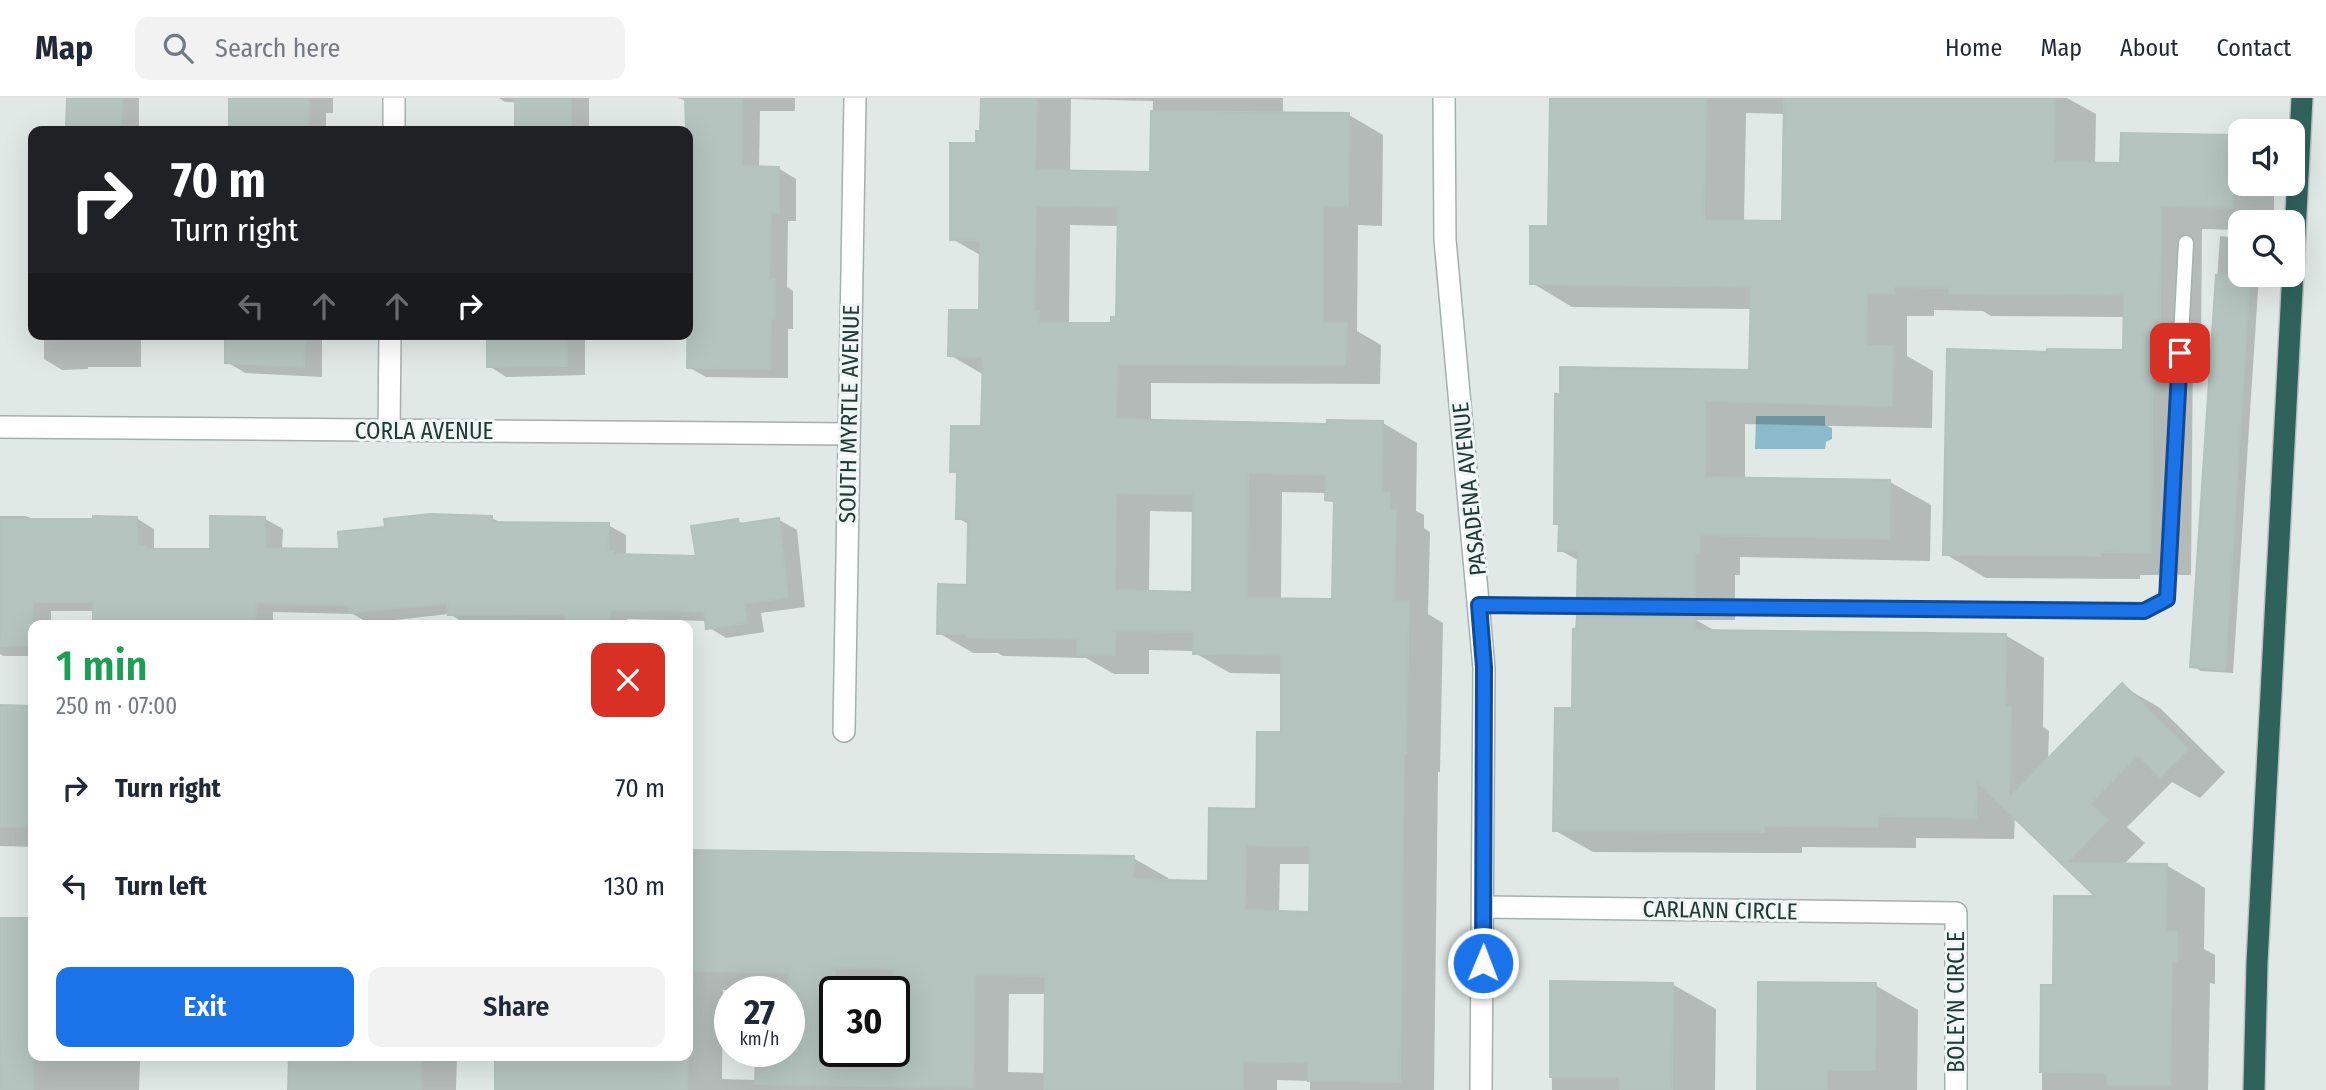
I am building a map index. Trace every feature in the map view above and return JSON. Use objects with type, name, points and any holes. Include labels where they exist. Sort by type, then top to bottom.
[{"type":"highway","points":[[2254,1090],[2257,963],[2302,98]]},
{"type":"street","points":[[394,98],[394,126]]},
{"type":"street","name":"SOUTH MYRTLE AVENUE","points":[[844,731],[855,98]]},
{"type":"street","name":"PASADENA AVENUE","points":[[1444,98],[1445,240],[1484,667],[1481,1090]]},
{"type":"street","points":[[389,430],[390,340]]},
{"type":"street","name":"CORLA AVENUE","points":[[0,427],[849,434]]},
{"type":"street","name":"CARLANN CIRCLE","points":[[1484,907],[1956,913]]},
{"type":"street","name":"BOLEYN CIRCLE","points":[[1956,913],[1956,1090]]},
{"type":"lane","points":[[1479,605],[2144,611],[2167,599],[2186,243]]},
{"type":"water","points":[[1756,416],[1825,416],[1825,425],[1832,428],[1832,439],[1826,442],[1825,449],[1755,449]]},
{"type":"building","points":[[67,98],[122,98],[121,126],[66,126]]},
{"type":"building","points":[[229,98],[309,98],[308,126],[229,126]]},
{"type":"building","points":[[515,98],[571,98],[571,126],[515,126]]},
{"type":"building","points":[[685,98],[742,98],[742,166],[779,167],[779,212],[771,212],[769,279],[775,279],[775,319],[771,319],[770,369],[687,368],[687,340],[693,340],[693,126],[686,126]]},
{"type":"building","points":[[981,98],[1037,98],[1035,170],[1150,172],[1151,111],[1349,113],[1348,207],[1323,206],[1323,323],[1347,323],[1345,365],[1117,364],[1116,419],[1327,424],[1327,420],[1383,421],[1382,493],[1390,493],[1390,510],[1396,510],[1394,601],[1409,601],[1404,753],[1400,1082],[1308,1081],[1308,1063],[1243,1061],[1243,1090],[1044,1090],[1045,976],[975,975],[973,1088],[755,1084],[756,1067],[805,1067],[805,976],[789,976],[789,973],[693,971],[693,850],[1134,856],[1133,879],[1208,881],[1209,808],[1256,809],[1257,732],[1281,732],[1281,655],[1193,654],[1194,632],[1115,631],[1115,655],[1077,655],[1077,639],[937,634],[938,584],[967,585],[968,519],[956,519],[957,472],[950,472],[951,426],[981,426],[983,357],[948,356],[949,310],[979,310],[980,240],[950,240],[950,143],[976,143],[976,131],[980,131]],"holes":[[[1036,206],[1118,207],[1116,317],[1111,317],[1111,323],[1039,323],[1039,311],[1034,311]],[[1248,473],[1326,475],[1325,500],[1334,501],[1332,599],[1247,598]],[[1116,493],[1193,494],[1192,592],[1115,590]],[[1246,845],[1310,846],[1309,912],[1245,910]]]},
{"type":"building","points":[[1550,98],[1706,98],[1704,220],[1782,221],[1784,98],[2055,98],[2054,162],[2120,163],[2121,133],[2228,135],[2228,196],[2233,196],[2233,208],[2161,206],[2160,321],[2153,320],[2151,553],[2100,552],[2100,556],[1943,555],[1947,349],[2047,352],[2047,349],[2123,350],[2124,295],[1949,293],[1949,288],[1894,287],[1894,293],[1867,293],[1866,346],[1893,346],[1892,406],[1705,401],[1705,477],[1890,480],[1889,539],[1700,535],[1699,553],[1695,553],[1695,597],[1577,596],[1578,551],[1558,551],[1559,524],[1554,524],[1555,394],[1560,394],[1560,367],[1749,370],[1751,287],[1530,284],[1530,226],[1548,226]]},
{"type":"building","points":[[2216,275],[2228,275],[2228,287],[2249,287],[2225,670],[2190,667]]},
{"type":"building","points":[[225,340],[305,340],[304,367],[225,363]]},
{"type":"building","points":[[487,340],[567,340],[567,366],[487,367]]},
{"type":"building","points":[[430,514],[492,516],[492,522],[609,523],[608,551],[614,551],[614,554],[696,556],[691,526],[738,519],[739,524],[779,518],[788,597],[744,604],[747,623],[706,629],[704,612],[610,610],[609,620],[565,620],[565,614],[448,615],[448,603],[349,613],[348,605],[256,603],[255,620],[93,620],[93,602],[33,602],[33,620],[28,620],[28,646],[0,646],[0,519],[137,517],[137,546],[147,546],[146,549],[210,549],[210,516],[265,517],[265,548],[339,549],[338,532],[385,527],[384,519]]},
{"type":"building","points":[[1577,616],[1695,617],[1695,630],[2006,634],[2005,707],[2011,707],[2009,798],[2122,683],[2188,749],[2160,777],[2138,755],[2090,804],[2108,820],[2066,863],[2167,864],[2166,931],[2177,932],[2177,962],[2172,962],[2170,1085],[2107,1085],[2107,1073],[2040,1072],[2041,985],[2053,985],[2054,896],[2095,896],[1977,782],[1976,818],[1878,816],[1878,827],[1764,826],[1764,832],[1553,831],[1555,708],[1572,708],[1573,629],[1576,629]]},
{"type":"building","points":[[0,705],[28,706],[28,827],[0,827]]},
{"type":"building","points":[[0,918],[28,918],[28,1061],[33,1061],[33,1090],[0,1090]]},
{"type":"building","points":[[1550,981],[1673,983],[1672,1090],[1620,1090],[1619,1077],[1550,1077]]},
{"type":"building","points":[[1758,982],[1876,983],[1875,1070],[1827,1070],[1827,1090],[1757,1090]]},
{"type":"building","points":[[289,1061],[421,1061],[421,1090],[288,1090]]},
{"type":"building","points":[[495,1061],[688,1061],[687,1090],[495,1090]]},
{"type":"route","points":[[1483,963],[1484,667],[1479,605],[2144,611],[2167,599],[2180,353]]}]
